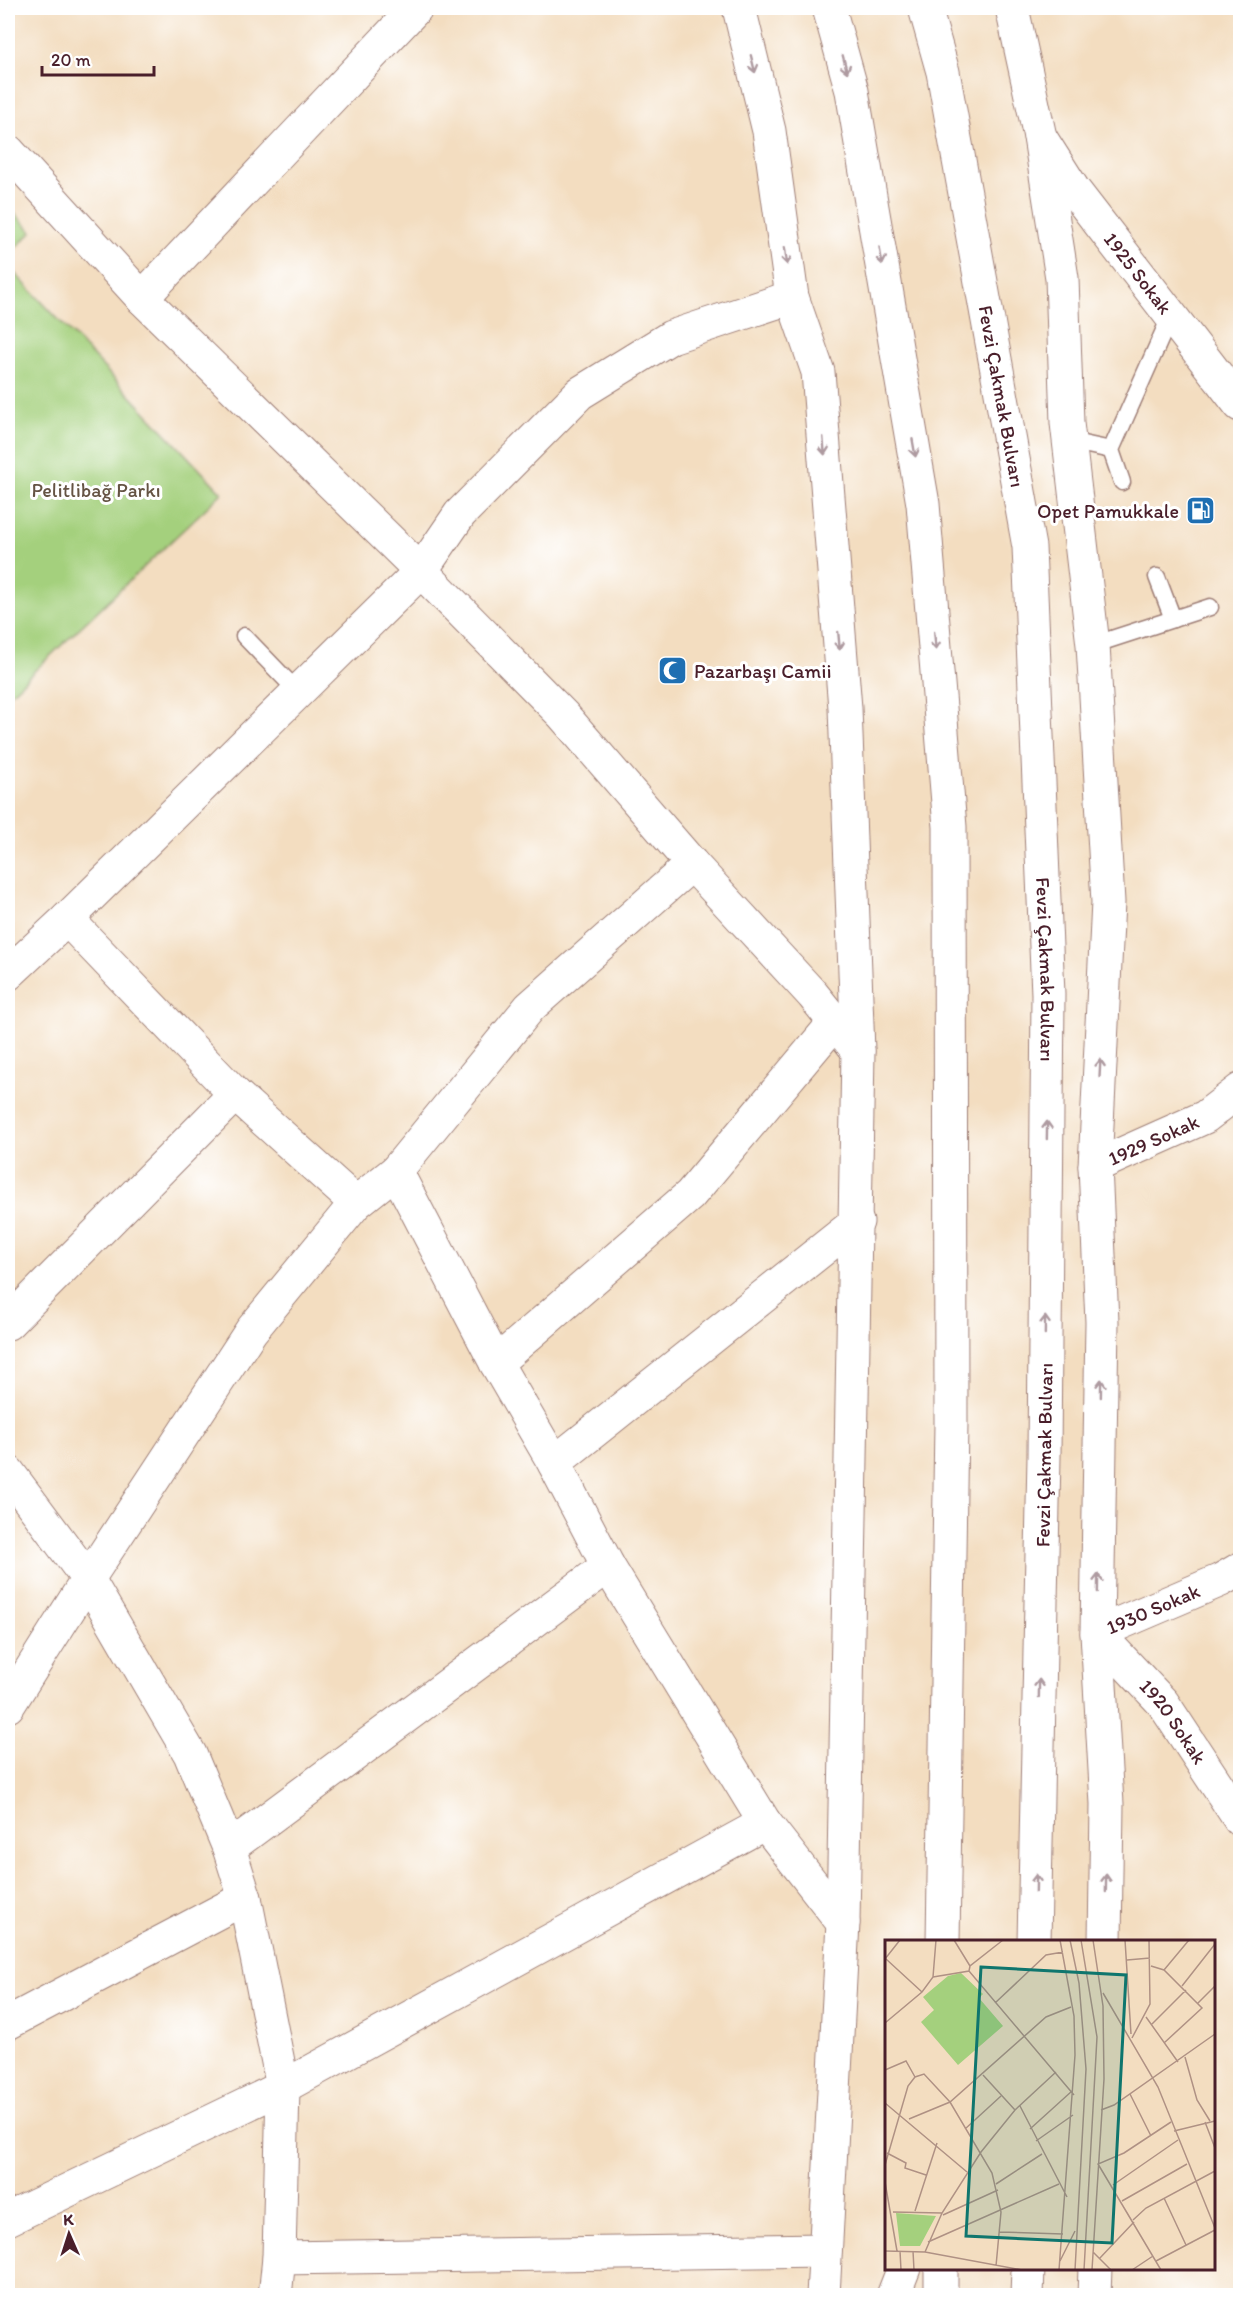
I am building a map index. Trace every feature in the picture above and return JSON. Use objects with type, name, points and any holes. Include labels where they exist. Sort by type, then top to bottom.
[{"type":"street","points":[[142,298],[416,8]]},
{"type":"street","points":[[739,8],[769,131],[792,297],[818,372],[845,708],[858,1051],[857,1222],[851,1400],[843,1923],[823,2295]]},
{"type":"street","points":[[830,8],[852,91],[923,504],[950,827],[951,1423],[943,1940]]},
{"type":"street","name":"Fevzi Çakmak Bulvarı","points":[[925,8],[943,72],[1029,546],[1048,994],[1044,1456],[1034,1940]]},
{"type":"street","points":[[1012,8],[1040,137],[1062,278],[1069,441],[1093,645],[1108,902],[1095,1166],[1102,1322],[1097,1633],[1107,1804],[1105,1940]]},
{"type":"street","name":"1925 Sokak","points":[[1040,137],[1073,189],[1240,405]]},
{"type":"street","points":[[8,152],[142,298],[563,715],[692,864],[813,994],[858,1051]]},
{"type":"street","points":[[8,974],[421,572],[460,514],[580,393],[671,337],[792,297]]},
{"type":"street","points":[[8,1706],[88,1579],[251,1331],[356,1203],[396,1171],[530,1007],[692,864]]},
{"type":"street","points":[[67,919],[235,1094],[356,1203]]},
{"type":"street","points":[[496,1363],[690,1195],[835,1022]]},
{"type":"street","name":"1929 Sokak","points":[[1095,1166],[1205,1117],[1240,1090]]},
{"type":"street","points":[[8,1323],[235,1094]]},
{"type":"street","points":[[396,1171],[496,1363],[554,1462],[608,1566],[765,1823],[843,1923]]},
{"type":"street","points":[[554,1462],[857,1222]]},
{"type":"street","points":[[8,1472],[88,1579],[190,1754],[229,1848],[245,1898],[282,2087],[279,2258],[275,2295]]},
{"type":"street","points":[[229,1848],[608,1566]]},
{"type":"street","name":"1930 Sokak","points":[[1097,1633],[1221,1580],[1240,1569]]},
{"type":"street","name":"1920 Sokak","points":[[1097,1633],[1163,1703],[1237,1806]]},
{"type":"street","points":[[8,2218],[282,2087],[765,1823]]},
{"type":"street","points":[[8,2023],[245,1898]]},
{"type":"street","points":[[279,2258],[825,2250]]},
{"type":"street","points":[[892,2295],[903,2270]]},
{"type":"street","points":[[940,2270],[940,2295]]},
{"type":"street","points":[[1027,2295],[1028,2270]]},
{"type":"street","points":[[1094,2295],[1095,2270]]},
{"type":"lane","points":[[1122,482],[1111,450],[1171,315]]},
{"type":"lane","points":[[1069,441],[1111,450]]},
{"type":"lane","points":[[1157,577],[1173,619]]},
{"type":"lane","points":[[1093,645],[1210,607]]},
{"type":"lane","points":[[244,636],[298,692]]},
{"type":"green space","points":[[8,206],[32,232],[8,255]]},
{"type":"green space","name":"Pelitlibağ Parkı","points":[[8,266],[222,493],[8,696]]},
{"type":"place","name":"Opet Pamukkale","points":[[1200,511]]},
{"type":"place","name":"Pazarbaşı Camii","points":[[673,671]]}]
